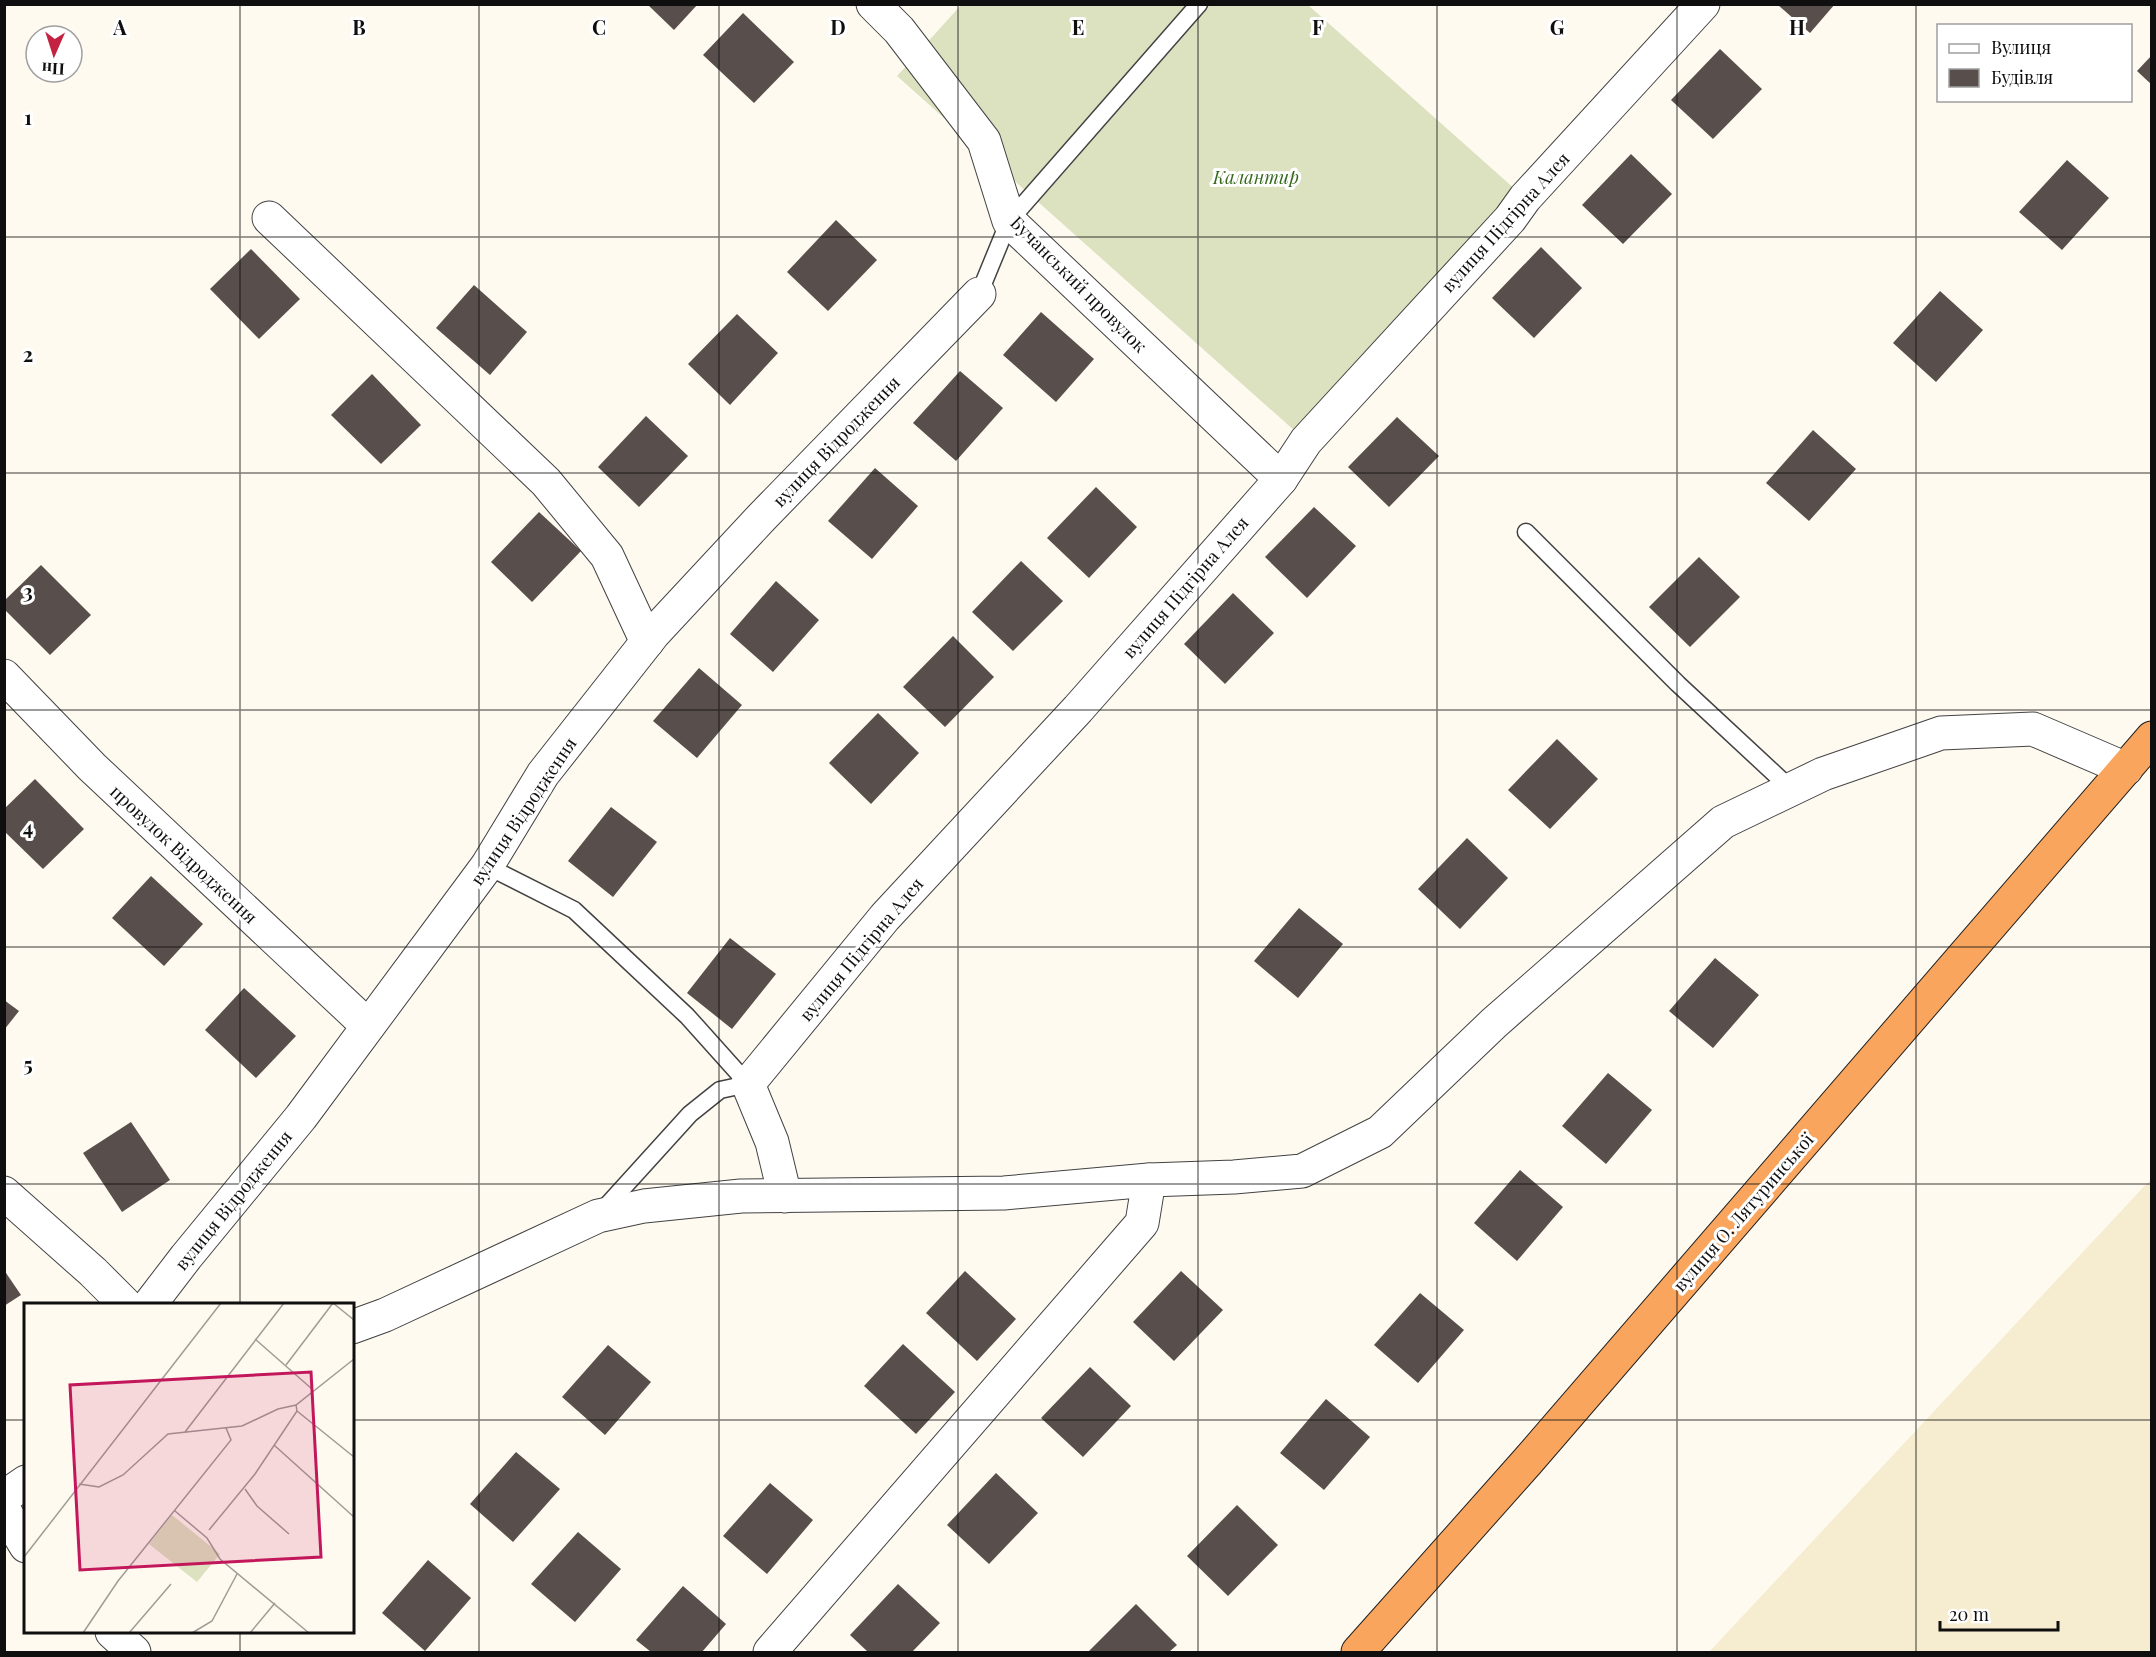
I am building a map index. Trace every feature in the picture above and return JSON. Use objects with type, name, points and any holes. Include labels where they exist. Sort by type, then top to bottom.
[{"type":"highway","name":"вулиця О. Лятуринської","points":[[1358,1653],[2139,767],[2151,738]]},
{"type":"street","name":"Бучанський провулок","points":[[873,4],[898,30],[984,141],[1009,221],[1281,479]]},
{"type":"street","name":"вулиця Підгірна Алея","points":[[748,1084],[885,918],[1078,709],[1281,479],[1306,441],[1703,4]]},
{"type":"street","points":[[269,218],[546,482],[607,556],[647,642]]},
{"type":"street","name":"вулиця Відродження","points":[[152,1303],[186,1257],[301,1117],[487,866],[543,774],[647,642],[761,518],[979,294]]},
{"type":"street","name":"провулок Відродження","points":[[4,676],[92,767],[368,1026]]},
{"type":"street","points":[[354,1326],[385,1315],[598,1216],[644,1206],[741,1196],[1004,1192],[1302,1171],[1380,1132],[1494,1023],[1723,822],[1791,789],[1823,774],[1941,733],[2033,729],[2139,767]]},
{"type":"street","points":[[748,1084],[772,1142],[785,1196]]},
{"type":"street","points":[[770,1653],[1142,1223],[1149,1180]]},
{"type":"street","points":[[4,1192],[93,1272],[123,1303]]},
{"type":"street","points":[[4,1497],[24,1483]]},
{"type":"street","points":[[4,1510],[24,1543]]},
{"type":"street","points":[[113,1633],[134,1653]]},
{"type":"lane","points":[[979,294],[1009,221],[1199,4]]},
{"type":"lane","points":[[1526,532],[1678,684],[1791,789]]},
{"type":"lane","points":[[487,866],[574,910],[687,1016],[748,1084],[720,1090],[690,1114],[598,1216]]},
{"type":"shaded area","points":[[2151,1179],[2151,1652],[1709,1652]]},
{"type":"green space","name":"Калантир","points":[[961,5],[1308,5],[1525,198],[1306,441],[897,76]]},
{"type":"building","points":[[647,4],[698,4],[674,30]]},
{"type":"building","points":[[1777,4],[1835,4],[1810,33]]},
{"type":"building","points":[[743,13],[794,62],[754,103],[703,55]]},
{"type":"building","points":[[1720,49],[1762,89],[1713,139],[1671,100]]},
{"type":"building","points":[[2152,55],[2152,85],[2137,71]]},
{"type":"building","points":[[1631,154],[1672,194],[1623,244],[1582,205]]},
{"type":"building","points":[[2067,160],[2109,198],[2062,250],[2019,212]]},
{"type":"building","points":[[836,220],[877,260],[828,311],[787,272]]},
{"type":"building","points":[[1541,247],[1582,288],[1534,338],[1492,298]]},
{"type":"building","points":[[251,249],[300,299],[259,339],[210,289]]},
{"type":"building","points":[[474,285],[527,332],[490,375],[436,328]]},
{"type":"building","points":[[1940,291],[1983,330],[1936,382],[1893,343]]},
{"type":"building","points":[[1041,312],[1094,359],[1056,402],[1003,355]]},
{"type":"building","points":[[737,314],[778,353],[730,405],[688,364]]},
{"type":"building","points":[[960,371],[1003,408],[956,461],[913,423]]},
{"type":"building","points":[[372,374],[421,425],[381,464],[331,415]]},
{"type":"building","points":[[646,416],[688,456],[639,507],[598,467]]},
{"type":"building","points":[[1397,417],[1439,456],[1389,507],[1348,467]]},
{"type":"building","points":[[1813,430],[1856,469],[1809,521],[1766,483]]},
{"type":"building","points":[[875,468],[918,506],[872,559],[828,521]]},
{"type":"building","points":[[1096,487],[1137,527],[1089,578],[1047,538]]},
{"type":"building","points":[[1314,507],[1356,546],[1307,598],[1265,557]]},
{"type":"building","points":[[539,512],[581,551],[532,602],[491,562]]},
{"type":"building","points":[[1699,557],[1740,597],[1690,647],[1649,607]]},
{"type":"building","points":[[1021,561],[1063,601],[1013,651],[972,612]]},
{"type":"building","points":[[41,565],[91,615],[50,655],[4,609],[4,601]]},
{"type":"building","points":[[776,581],[819,620],[773,672],[730,634]]},
{"type":"building","points":[[1233,593],[1274,633],[1225,684],[1184,644]]},
{"type":"building","points":[[953,636],[994,677],[945,727],[903,687]]},
{"type":"building","points":[[699,668],[742,705],[697,758],[653,721]]},
{"type":"building","points":[[878,713],[919,753],[871,804],[829,763]]},
{"type":"building","points":[[1557,739],[1598,779],[1550,829],[1508,790]]},
{"type":"building","points":[[35,779],[84,829],[43,869],[4,831],[4,809]]},
{"type":"building","points":[[611,807],[657,842],[613,897],[568,861]]},
{"type":"building","points":[[1467,838],[1508,878],[1460,929],[1418,889]]},
{"type":"building","points":[[151,876],[203,924],[164,966],[112,918]]},
{"type":"building","points":[[1299,908],[1343,944],[1298,998],[1254,961]]},
{"type":"building","points":[[730,938],[776,974],[732,1029],[687,993]]},
{"type":"building","points":[[1715,958],[1759,995],[1713,1048],[1669,1011]]},
{"type":"building","points":[[244,988],[296,1036],[256,1078],[205,1030]]},
{"type":"building","points":[[4,1000],[19,1011],[4,1030]]},
{"type":"building","points":[[1608,1073],[1652,1110],[1606,1164],[1562,1126]]},
{"type":"building","points":[[131,1122],[170,1180],[122,1212],[83,1153]]},
{"type":"building","points":[[1520,1170],[1563,1207],[1517,1261],[1474,1223]]},
{"type":"building","points":[[4,1270],[21,1295],[4,1306]]},
{"type":"building","points":[[965,1271],[1016,1319],[977,1361],[926,1313]]},
{"type":"building","points":[[1181,1271],[1223,1310],[1174,1361],[1133,1322]]},
{"type":"building","points":[[1420,1293],[1464,1330],[1418,1383],[1374,1345]]},
{"type":"building","points":[[903,1344],[955,1392],[916,1434],[864,1386]]},
{"type":"building","points":[[608,1345],[651,1382],[605,1435],[562,1397]]},
{"type":"building","points":[[1090,1367],[1131,1406],[1083,1457],[1041,1418]]},
{"type":"building","points":[[1326,1399],[1370,1437],[1324,1490],[1280,1453]]},
{"type":"building","points":[[516,1452],[560,1489],[513,1542],[470,1504]]},
{"type":"building","points":[[996,1473],[1038,1513],[989,1564],[947,1525]]},
{"type":"building","points":[[770,1483],[813,1520],[767,1574],[723,1536]]},
{"type":"building","points":[[1237,1505],[1278,1545],[1228,1596],[1187,1556]]},
{"type":"building","points":[[578,1532],[621,1569],[575,1622],[531,1584]]},
{"type":"building","points":[[428,1560],[471,1598],[425,1651],[382,1613]]},
{"type":"building","points":[[898,1584],[940,1623],[912,1652],[868,1652],[850,1635]]},
{"type":"building","points":[[683,1586],[726,1624],[702,1652],[651,1652],[636,1640]]},
{"type":"building","points":[[1136,1604],[1177,1645],[1169,1652],[1088,1652]]}]
